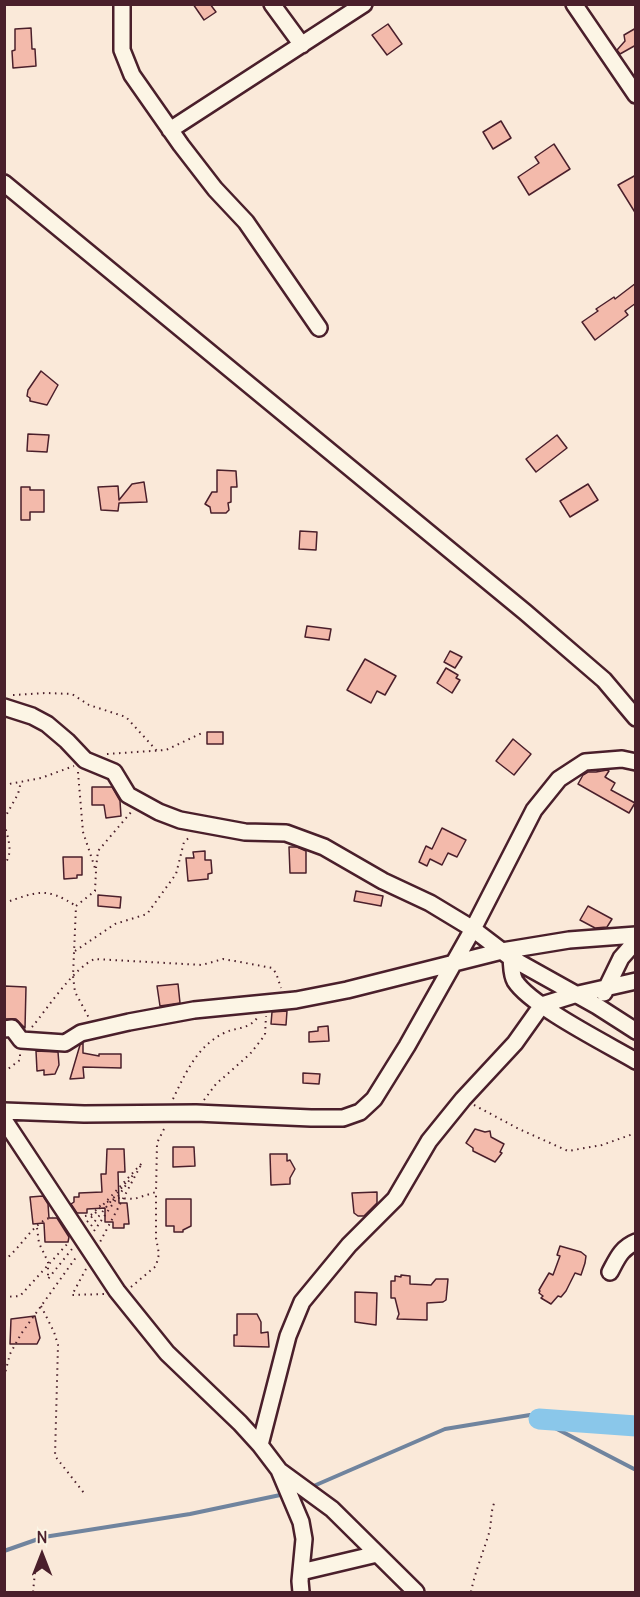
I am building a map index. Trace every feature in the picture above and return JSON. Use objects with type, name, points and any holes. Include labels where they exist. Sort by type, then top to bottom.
[{"type":"street","points":[[122,4],[122,50],[132,75],[215,189],[246,222],[319,328]]},
{"type":"street","points":[[272,4],[302,45]]},
{"type":"street","points":[[170,130],[364,4]]},
{"type":"street","points":[[574,4],[636,95]]},
{"type":"street","points":[[4,183],[525,612],[604,680],[636,718]]},
{"type":"street","points":[[4,707],[32,716],[47,724],[85,760],[114,772],[128,795],[159,812],[180,820],[245,832],[286,833],[324,847],[382,881],[430,903],[473,929],[506,955],[597,1006],[636,1031]]},
{"type":"street","points":[[4,1111],[84,1114],[196,1113],[311,1118],[343,1118],[360,1112],[374,1100],[473,929],[534,810],[559,780],[585,762],[622,759],[636,762]]},
{"type":"street","points":[[4,1029],[12,1028],[21,1040],[65,1043],[81,1033],[100,1028],[194,1010],[296,1000],[347,990],[453,963],[506,955],[569,940],[636,934]]},
{"type":"street","points":[[597,1006],[621,958],[636,941]]},
{"type":"street","points":[[506,955],[514,980],[542,1005],[636,1061]]},
{"type":"street","points":[[260,1445],[288,1336],[302,1302],[349,1245],[395,1199],[429,1141],[515,1042],[542,1005],[636,981]]},
{"type":"street","points":[[4,1120],[117,1291],[167,1353],[260,1445],[279,1470],[301,1522],[304,1539],[302,1593]]},
{"type":"street","points":[[610,1272],[620,1254],[627,1246],[636,1242]]},
{"type":"street","points":[[279,1470],[332,1509],[416,1593]]},
{"type":"street","points":[[301,1572],[377,1554]]},
{"type":"path","points":[[4,697],[38,693],[72,694],[89,705],[126,717],[157,751]]},
{"type":"path","points":[[85,760],[109,753],[157,751],[177,746],[202,733]]},
{"type":"path","points":[[4,785],[41,778],[78,764],[83,832],[96,871]]},
{"type":"path","points":[[4,819],[18,794],[21,782]]},
{"type":"path","points":[[76,906],[95,891],[98,851],[140,802]]},
{"type":"path","points":[[4,824],[10,851],[9,860],[4,864]]},
{"type":"path","points":[[75,951],[115,924],[147,914],[176,874],[184,842],[206,825]]},
{"type":"path","points":[[4,903],[45,891],[76,906]]},
{"type":"path","points":[[76,906],[73,976],[75,992],[82,1010],[100,1028]]},
{"type":"path","points":[[4,1072],[20,1060],[21,1040],[73,976],[89,961],[101,958],[202,966],[223,959],[272,968],[280,987],[296,1000]]},
{"type":"path","points":[[117,1291],[137,1284],[156,1266],[159,1254],[156,1238],[157,1143],[165,1128],[172,1100],[190,1064],[204,1048],[224,1032],[252,1025],[262,1012]]},
{"type":"path","points":[[196,1113],[216,1084],[250,1054],[265,1035],[266,1015]]},
{"type":"path","points":[[463,1100],[519,1129],[567,1150],[602,1145],[636,1133]]},
{"type":"path","points":[[88,1239],[142,1162]]},
{"type":"path","points":[[4,1260],[45,1218],[68,1213],[76,1220],[91,1215],[106,1202],[117,1198],[134,1199],[156,1192]]},
{"type":"path","points":[[4,1377],[13,1348],[81,1249]]},
{"type":"path","points":[[41,1306],[58,1346],[55,1455],[84,1493]]},
{"type":"path","points":[[471,1593],[475,1571],[489,1533],[490,1512],[495,1501]]},
{"type":"path","points":[[33,1593],[35,1572]]},
{"type":"building","points":[[193,4],[210,4],[216,12],[204,20]]},
{"type":"building","points":[[388,24],[402,44],[387,55],[372,35]]},
{"type":"building","points":[[31,28],[36,66],[13,68],[12,51],[15,50],[15,29]]},
{"type":"building","points":[[636,28],[636,45],[620,54],[617,50],[625,41],[624,35]]},
{"type":"building","points":[[501,121],[511,138],[493,149],[483,132]]},
{"type":"building","points":[[554,144],[570,169],[529,195],[518,177],[539,163],[535,157]]},
{"type":"building","points":[[636,175],[636,214],[618,185]]},
{"type":"building","points":[[636,283],[636,303],[625,311],[628,315],[595,340],[582,322],[598,311],[596,309],[614,297],[615,299]]},
{"type":"building","points":[[41,371],[58,385],[47,405],[30,401],[27,396],[28,390]]},
{"type":"building","points":[[28,434],[49,435],[47,452],[27,451]]},
{"type":"building","points":[[557,435],[567,448],[536,472],[526,459]]},
{"type":"building","points":[[217,470],[236,471],[237,487],[231,487],[231,502],[228,503],[229,510],[226,513],[211,513],[210,507],[205,504],[212,492],[217,492]]},
{"type":"building","points":[[144,482],[147,502],[119,503],[118,511],[101,510],[98,487],[118,486],[119,500],[132,484]]},
{"type":"building","points":[[588,484],[598,500],[570,517],[560,501]]},
{"type":"building","points":[[21,487],[30,487],[30,490],[44,490],[44,512],[30,512],[30,520],[21,520]]},
{"type":"building","points":[[300,531],[317,532],[316,550],[299,549]]},
{"type":"building","points":[[307,626],[331,629],[329,640],[305,637]]},
{"type":"building","points":[[450,651],[462,657],[455,668],[444,662]]},
{"type":"building","points":[[365,659],[396,676],[385,695],[377,691],[371,703],[347,690]]},
{"type":"building","points":[[446,668],[458,675],[456,678],[460,680],[452,693],[437,683]]},
{"type":"building","points":[[207,732],[223,732],[223,744],[207,744]]},
{"type":"building","points":[[513,739],[531,754],[514,775],[496,761]]},
{"type":"building","points":[[609,771],[605,777],[615,783],[611,790],[635,803],[629,813],[578,784],[583,775],[588,772]]},
{"type":"building","points":[[92,787],[112,787],[120,801],[121,816],[106,818],[104,805],[92,805]]},
{"type":"building","points":[[442,828],[466,840],[457,857],[448,853],[442,865],[430,859],[427,866],[419,862],[426,846],[432,849]]},
{"type":"building","points":[[289,847],[297,847],[306,851],[306,873],[290,873]]},
{"type":"building","points":[[205,851],[205,860],[211,860],[212,873],[208,874],[208,879],[188,881],[186,858],[194,858],[193,852]]},
{"type":"building","points":[[63,857],[82,857],[82,875],[77,875],[77,878],[64,879]]},
{"type":"building","points":[[356,891],[383,896],[381,906],[354,901]]},
{"type":"building","points":[[98,895],[121,897],[120,908],[98,906]]},
{"type":"building","points":[[588,906],[612,919],[607,927],[595,928],[580,920]]},
{"type":"building","points":[[178,984],[180,1003],[160,1006],[157,986]]},
{"type":"building","points":[[4,986],[26,987],[25,1028],[16,1019],[4,1019]]},
{"type":"building","points":[[287,1011],[286,1025],[271,1024],[272,1012]]},
{"type":"building","points":[[328,1026],[329,1041],[309,1042],[309,1032],[318,1031],[318,1027]]},
{"type":"building","points":[[83,1043],[83,1053],[99,1056],[99,1054],[121,1054],[121,1068],[83,1067],[84,1078],[70,1079],[80,1045]]},
{"type":"building","points":[[36,1051],[58,1052],[59,1065],[55,1074],[44,1075],[44,1070],[37,1071]]},
{"type":"building","points":[[303,1073],[320,1074],[319,1084],[303,1083]]},
{"type":"building","points":[[475,1129],[490,1131],[491,1137],[504,1144],[500,1152],[502,1153],[495,1162],[473,1151],[473,1148],[466,1143]]},
{"type":"building","points":[[173,1147],[194,1147],[195,1166],[173,1167]]},
{"type":"building","points":[[107,1149],[124,1149],[125,1172],[118,1172],[119,1203],[127,1203],[129,1224],[124,1224],[124,1228],[113,1228],[113,1222],[105,1222],[105,1208],[87,1209],[87,1213],[77,1213],[71,1204],[74,1202],[74,1197],[79,1197],[79,1193],[102,1192],[101,1174],[106,1174]]},
{"type":"building","points":[[270,1154],[287,1154],[287,1161],[290,1160],[295,1169],[290,1178],[290,1184],[271,1185]]},
{"type":"building","points":[[377,1192],[377,1203],[364,1216],[354,1213],[352,1193]]},
{"type":"building","points":[[43,1196],[48,1204],[49,1218],[57,1218],[69,1237],[68,1242],[45,1242],[44,1223],[33,1224],[30,1197]]},
{"type":"building","points":[[166,1199],[191,1199],[191,1226],[183,1232],[174,1232],[174,1226],[166,1226]]},
{"type":"building","points":[[560,1246],[581,1252],[586,1256],[585,1263],[581,1275],[575,1273],[566,1291],[551,1304],[541,1298],[543,1296],[539,1290],[549,1273],[553,1275],[560,1256],[557,1255]]},
{"type":"building","points":[[401,1275],[410,1276],[410,1284],[431,1285],[436,1279],[448,1279],[446,1300],[427,1303],[427,1320],[397,1319],[399,1314],[395,1298],[391,1298],[391,1281],[395,1281],[395,1276],[401,1277]]},
{"type":"building","points":[[355,1292],[377,1293],[376,1325],[355,1322]]},
{"type":"building","points":[[237,1314],[257,1314],[261,1322],[261,1333],[268,1332],[269,1347],[234,1346],[234,1335],[237,1335]]},
{"type":"building","points":[[35,1316],[40,1338],[37,1344],[10,1344],[11,1319]]},
{"type":"waterway","points":[[309,1488],[445,1429],[530,1415],[636,1470]]},
{"type":"waterway","points":[[539,1419],[636,1426]]},
{"type":"waterway","points":[[4,1551],[44,1537],[190,1514],[285,1494]]}]
